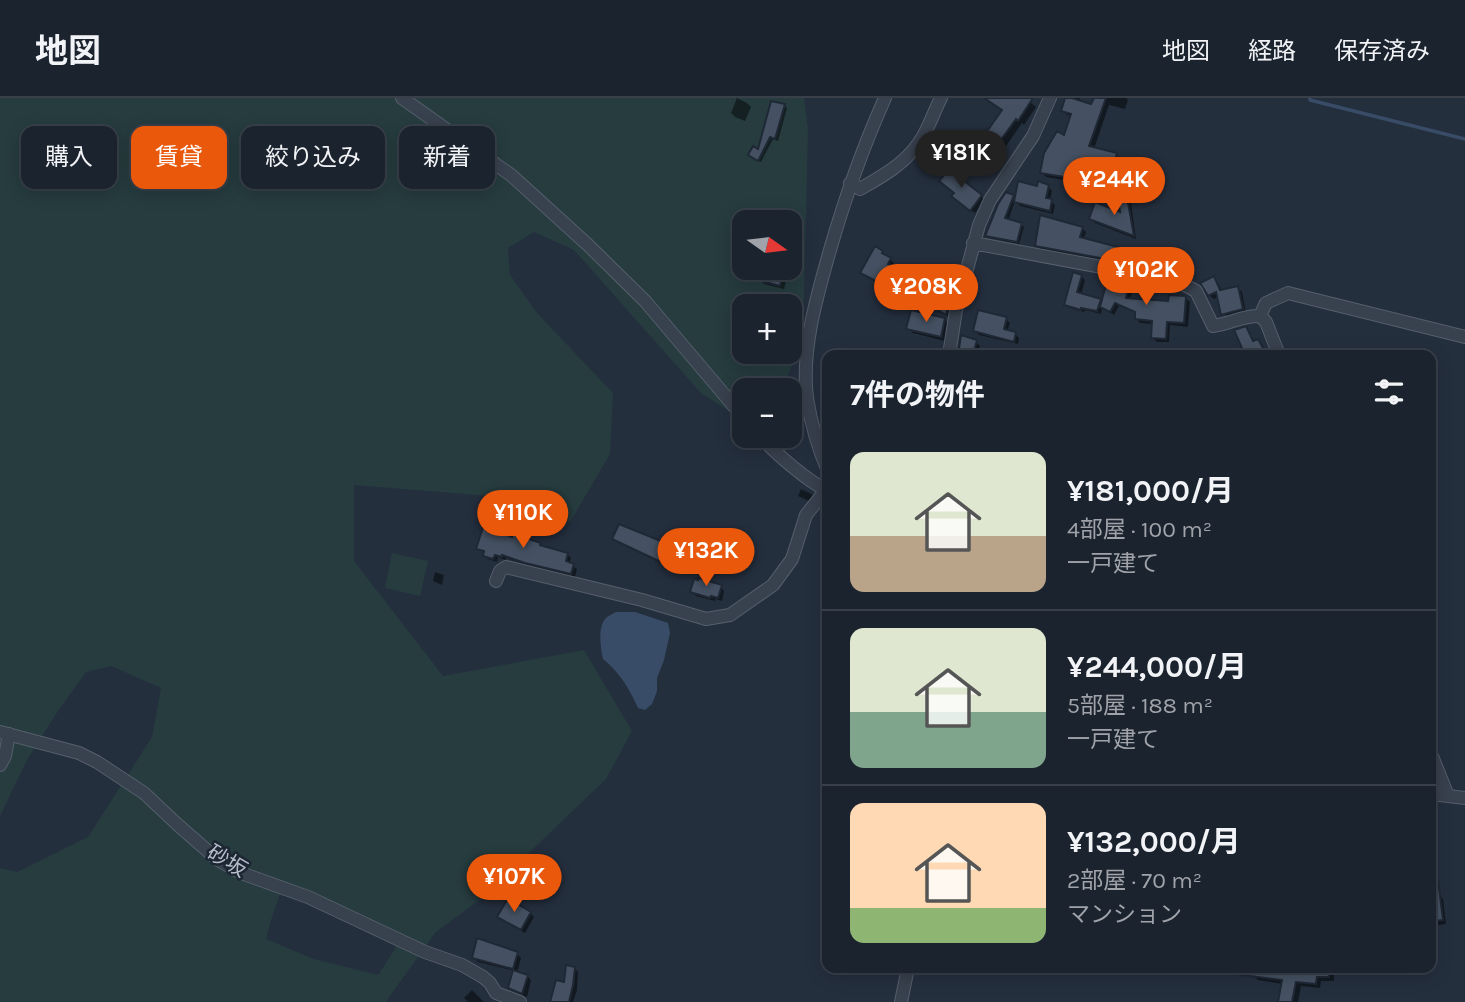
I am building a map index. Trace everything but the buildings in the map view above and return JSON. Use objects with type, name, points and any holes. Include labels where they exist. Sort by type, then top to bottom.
[{"type":"street","points":[[402,98],[511,176],[587,245],[645,301],[732,404]]},
{"type":"street","points":[[822,453],[807,397],[810,334],[822,277],[850,183],[885,98]]},
{"type":"street","points":[[850,183],[859,189],[902,162],[919,143],[940,98]]},
{"type":"street","points":[[950,350],[956,310],[973,243],[990,200],[1033,136],[1050,98]]},
{"type":"street","points":[[973,243],[1177,281],[1196,291],[1213,326],[1260,316],[1266,322],[1277,350]]},
{"type":"street","points":[[1260,316],[1266,303],[1288,293],[1465,337]]},
{"type":"street","points":[[772,448],[822,487]]},
{"type":"street","points":[[496,581],[500,571],[506,567],[642,600],[706,619],[730,615],[773,585],[792,559],[806,515],[822,497]]},
{"type":"street","points":[[0,765],[5,757],[5,733]]},
{"type":"street","name":"砂坂","points":[[5,733],[79,754],[97,762],[144,793],[218,860],[241,873],[308,897],[425,952],[462,965],[483,977],[496,993],[520,1002]]},
{"type":"street","points":[[1436,766],[1448,796]]},
{"type":"street","points":[[1436,794],[1465,798]]},
{"type":"street","points":[[901,1002],[907,973]]},
{"type":"green space","points":[[0,98],[804,98],[808,129],[802,343],[802,294],[732,294],[732,364],[793,364],[786,378],[732,378],[732,413],[701,393],[574,250],[534,232],[508,248],[510,275],[537,313],[613,393],[610,454],[570,522],[489,496],[354,485],[354,561],[443,676],[584,650],[632,731],[606,779],[482,898],[436,932],[387,1002],[0,1002],[0,868],[17,872],[88,837],[152,737],[161,688],[111,666],[86,672],[27,760],[0,816]],"holes":[[[284,883],[397,932],[395,949],[378,975],[314,959],[266,939]]]},
{"type":"green space","points":[[392,553],[428,561],[420,596],[385,588]]},
{"type":"water","points":[[616,612],[635,612],[668,623],[670,633],[657,678],[657,691],[652,704],[645,710],[638,708],[623,681],[603,659],[601,627],[606,618]]},
{"type":"waterway","points":[[1310,98],[1465,139]]}]
